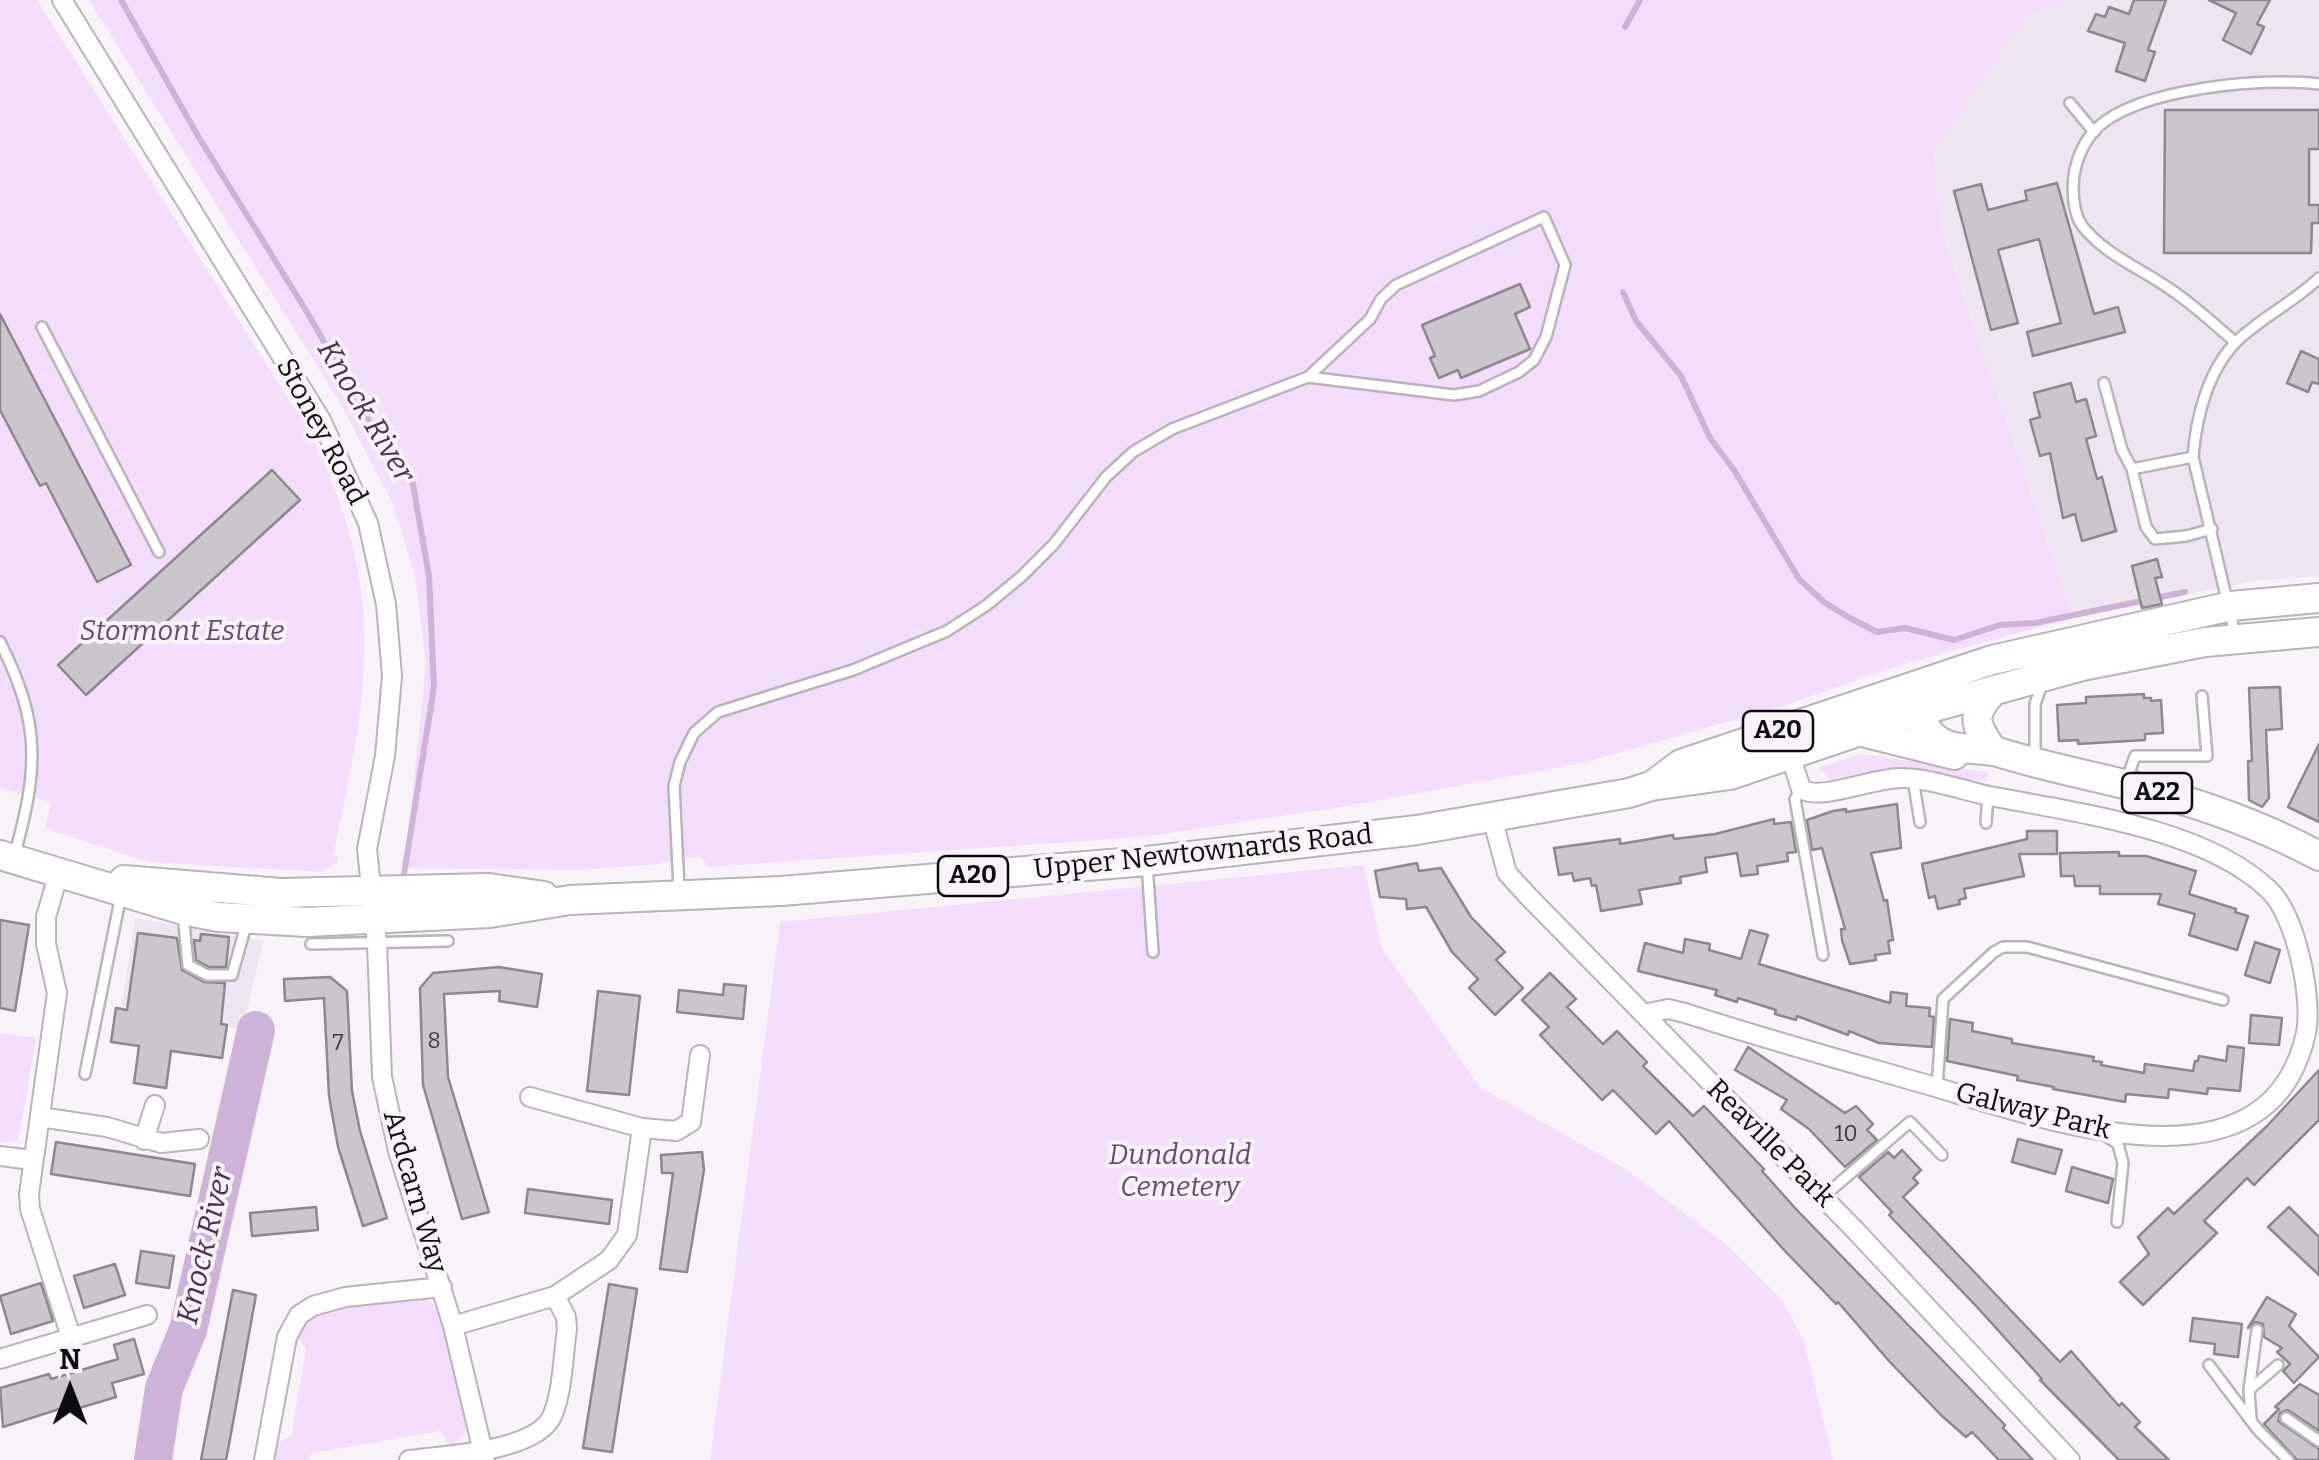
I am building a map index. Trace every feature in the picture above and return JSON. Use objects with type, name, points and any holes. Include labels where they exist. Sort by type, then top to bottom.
[{"type":"highway","name":"Upper Newtownards Road","points":[[7,858],[183,910],[376,931],[570,900],[680,897],[1147,860],[1362,837],[1629,793],[1651,786],[1730,776],[1862,732],[1913,699],[1992,660],[2230,606],[2319,598]]},
{"type":"highway","name":"Upper Newtownards Road","points":[[1651,786],[1681,764],[1913,699],[1994,690],[2132,654],[2236,638],[2319,632]]},
{"type":"highway","points":[[1991,750],[1977,718],[1978,707],[1994,690]]},
{"type":"highway","name":"A22","points":[[1913,699],[1938,741],[1991,750],[2125,785],[2275,832],[2319,856]]},
{"type":"highway","name":"A22","points":[[1862,732],[1930,752],[1974,758],[1991,750]]},
{"type":"highway","name":"Upper Newtownards Road","points":[[114,889],[126,879],[281,892],[489,888],[570,900]]},
{"type":"street","name":"Stoney Road","points":[[62,0],[322,420],[368,523],[386,604],[392,676],[387,742],[367,849],[376,931]]},
{"type":"street","points":[[1791,757],[1801,789]]},
{"type":"street","name":"Galway Park","points":[[1644,1014],[1668,1009],[1938,1088],[2101,1132],[2140,1137],[2224,1128],[2262,1110],[2284,1086],[2302,1052],[2308,1025],[2304,980],[2290,920],[2270,890],[2227,861],[2176,839],[2102,816],[1913,779],[1864,782],[1817,794],[1801,789]]},
{"type":"street","name":"Reaville Park","points":[[1492,817],[1507,873],[1823,1198],[2070,1460]]},
{"type":"street","points":[[59,872],[46,916],[46,944],[57,993],[32,1160],[30,1209],[72,1337]]},
{"type":"street","name":"Ardcarn Way","points":[[376,931],[382,1077],[398,1151],[453,1326],[484,1455]]},
{"type":"street","points":[[530,1097],[642,1128],[676,1131],[691,1122],[700,1055]]},
{"type":"street","points":[[144,1140],[155,1106]]},
{"type":"street","points":[[40,1117],[107,1127],[144,1140],[171,1144],[200,1140]]},
{"type":"street","points":[[453,1326],[555,1296],[608,1260],[627,1235],[642,1128]]},
{"type":"street","points":[[0,1156],[32,1160]]},
{"type":"street","points":[[264,1460],[287,1337],[298,1315],[313,1306],[345,1297],[442,1288]]},
{"type":"street","points":[[409,1460],[484,1455],[541,1432],[553,1416],[567,1329],[566,1316],[555,1296]]},
{"type":"street","points":[[0,1358],[147,1315]]},
{"type":"lane","points":[[2235,342],[2180,296],[2110,252],[2080,224],[2073,184],[2076,162],[2102,124],[2140,106],[2221,84],[2319,84]]},
{"type":"lane","points":[[2070,104],[2094,132]]},
{"type":"lane","points":[[680,897],[674,786],[694,733],[718,712],[853,670],[947,631],[1022,576],[1133,452],[1172,429],[1308,377],[1370,319],[1381,298],[1396,286],[1544,217],[1565,265],[1546,337],[1534,360],[1519,372],[1480,391],[1454,395],[1308,377]]},
{"type":"lane","points":[[2236,638],[2193,457],[2196,429],[2213,376],[2235,342],[2319,278]]},
{"type":"lane","points":[[42,327],[159,552]]},
{"type":"lane","points":[[2104,383],[2146,526],[2155,539],[2212,529]]},
{"type":"lane","points":[[2132,469],[2193,457]]},
{"type":"lane","points":[[0,642],[19,680],[33,735],[31,796],[7,858]]},
{"type":"lane","points":[[2035,764],[2035,704],[2046,675]]},
{"type":"lane","points":[[2125,785],[2135,756],[2207,756],[2202,696]]},
{"type":"lane","points":[[1913,779],[1920,822]]},
{"type":"lane","points":[[1801,789],[1796,800],[1823,956]]},
{"type":"lane","points":[[1986,822],[1988,796]]},
{"type":"lane","points":[[1147,860],[1153,952]]},
{"type":"lane","points":[[85,1074],[114,889]]},
{"type":"lane","points":[[183,910],[188,965],[208,975],[232,975],[248,919]]},
{"type":"lane","points":[[311,944],[376,931],[448,941]]},
{"type":"lane","points":[[1938,1088],[1943,999],[1994,952],[2004,948],[2042,950],[2223,1000]]},
{"type":"lane","points":[[1823,1198],[1910,1122],[1942,1154]]},
{"type":"lane","points":[[2101,1132],[2118,1144],[2123,1164],[2117,1222]]},
{"type":"lane","points":[[2251,1420],[2249,1390],[2257,1330]]},
{"type":"lane","points":[[2209,1365],[2288,1460]]},
{"type":"lane","points":[[2249,1390],[2278,1365]]},
{"type":"lane","points":[[2286,1418],[2319,1442]]},
{"type":"shaded area","points":[[2068,0],[2319,0],[2319,576],[2259,580],[2073,618],[1941,229],[1934,148],[2026,17]]},
{"type":"shaded area","points":[[135,918],[263,941],[243,1029],[121,1009]]},
{"type":"green space","name":"Stormont Estate","points":[[0,0],[37,0],[310,433],[335,490],[352,543],[365,642],[356,743],[333,856],[338,856],[338,862],[322,872],[148,862],[45,828],[51,802],[0,788]]},
{"type":"green space","points":[[89,0],[2068,0],[2026,17],[1934,149],[1941,229],[2073,618],[1897,666],[1786,705],[1583,763],[1348,806],[1142,837],[708,867],[701,857],[578,870],[405,868],[426,662],[415,576],[393,504],[339,401]]},
{"type":"green space","points":[[1861,754],[1988,772],[1986,781],[1886,771],[1832,781],[1818,768]]},
{"type":"green space","name":"Dundonald Cemetery","points":[[1364,865],[1381,947],[1480,1087],[1622,1167],[1727,1245],[1782,1300],[1804,1341],[1833,1460],[710,1460],[780,922]]},
{"type":"green space","points":[[0,1033],[36,1038],[20,1134],[17,1141],[0,1143]]},
{"type":"green space","points":[[417,1297],[429,1301],[439,1311],[467,1420],[460,1438],[450,1446],[440,1431],[312,1453],[308,1460],[277,1460],[273,1451],[277,1443],[291,1436],[306,1349],[296,1335],[307,1317],[323,1307]]},
{"type":"building","points":[[2134,0],[2166,0],[2148,50],[2155,52],[2145,81],[2116,71],[2125,43],[2088,31],[2096,14],[2105,17],[2109,7],[2129,14]]},
{"type":"building","points":[[2209,0],[2270,0],[2257,24],[2264,27],[2251,54],[2223,40],[2236,13]]},
{"type":"building","points":[[2165,110],[2319,110],[2319,149],[2309,149],[2309,205],[2319,205],[2319,223],[2312,223],[2311,253],[2164,253]]},
{"type":"building","points":[[2057,183],[2094,314],[2118,307],[2125,332],[2033,356],[2027,332],[2061,323],[2039,239],[1998,250],[2018,323],[1991,330],[1954,191],[1981,184],[1988,210],[2027,200],[2025,191]]},
{"type":"building","points":[[1520,284],[1530,307],[1515,314],[1530,349],[1461,378],[1458,370],[1439,378],[1422,325]]},
{"type":"building","points":[[0,314],[131,565],[97,582],[46,483],[40,486],[0,410]]},
{"type":"building","points":[[2301,351],[2319,359],[2319,384],[2312,382],[2308,392],[2287,383]]},
{"type":"building","points":[[2071,383],[2076,402],[2086,399],[2096,436],[2086,439],[2097,479],[2102,477],[2116,531],[2082,541],[2075,514],[2063,518],[2050,453],[2040,456],[2030,420],[2040,417],[2034,393]]},
{"type":"building","points":[[272,470],[300,500],[86,695],[58,665]]},
{"type":"building","points":[[2157,559],[2162,577],[2155,578],[2162,604],[2142,608],[2132,566]]},
{"type":"building","points":[[2280,687],[2282,729],[2266,730],[2269,798],[2262,807],[2249,800],[2249,688]]},
{"type":"building","points":[[2144,694],[2151,701],[2161,700],[2163,733],[2145,734],[2145,740],[2078,744],[2078,740],[2059,741],[2057,705],[2086,703],[2086,697]]},
{"type":"building","points":[[2319,744],[2319,822],[2288,807]]},
{"type":"building","points":[[1897,804],[1901,848],[1871,853],[1884,901],[1887,900],[1893,940],[1888,941],[1890,953],[1875,955],[1876,960],[1850,964],[1842,940],[1841,929],[1845,929],[1822,848],[1812,850],[1807,820],[1833,811]]},
{"type":"building","points":[[1774,819],[1774,824],[1791,822],[1796,852],[1787,853],[1788,861],[1757,866],[1758,874],[1741,876],[1737,853],[1705,858],[1707,872],[1680,877],[1681,883],[1639,890],[1642,904],[1601,911],[1596,885],[1592,886],[1590,878],[1574,881],[1572,873],[1559,875],[1554,848],[1620,839],[1620,844],[1673,835],[1674,839],[1715,834]]},
{"type":"building","points":[[2027,831],[2057,831],[2057,854],[2019,854],[2024,876],[1964,889],[1966,898],[1959,900],[1960,904],[1938,909],[1935,896],[1929,898],[1922,864],[2027,839]]},
{"type":"building","points":[[2119,852],[2119,856],[2146,856],[2196,871],[2189,894],[2248,916],[2237,950],[2189,935],[2195,914],[2158,904],[2161,894],[2100,894],[2100,886],[2075,886],[2074,876],[2061,876],[2060,853]]},
{"type":"building","points":[[1417,863],[1419,871],[1441,868],[1471,917],[1505,952],[1496,960],[1523,988],[1495,1015],[1469,988],[1478,979],[1452,952],[1426,907],[1407,909],[1406,899],[1380,897],[1375,871]]},
{"type":"building","points":[[0,920],[29,925],[15,1011],[0,1008]]},
{"type":"building","points":[[1750,930],[1768,935],[1759,964],[1890,1003],[1891,992],[1907,994],[1906,1006],[1930,1008],[1929,1016],[1934,1017],[1932,1047],[1879,1043],[1849,1031],[1848,1035],[1797,1016],[1796,1020],[1775,1014],[1776,1010],[1738,998],[1737,1002],[1715,995],[1717,990],[1638,971],[1645,943],[1683,953],[1685,939],[1710,944],[1709,950],[1741,959]]},
{"type":"building","points":[[138,933],[177,938],[182,970],[204,982],[225,983],[221,1024],[227,1025],[222,1058],[171,1051],[166,1088],[134,1083],[139,1046],[111,1042],[116,1008],[127,1010]]},
{"type":"building","points":[[201,934],[229,937],[226,967],[209,967],[196,960],[194,940],[200,941]]},
{"type":"building","points":[[2255,942],[2280,950],[2270,983],[2245,975]]},
{"type":"building","points":[[499,967],[542,974],[537,1007],[499,1001],[500,991],[444,994],[448,1077],[489,1212],[462,1219],[423,1085],[420,988],[433,973]]},
{"type":"building","points":[[1550,973],[1576,999],[1567,1007],[1603,1044],[1617,1031],[1647,1062],[1643,1066],[1693,1116],[1704,1106],[1795,1208],[2005,1425],[2003,1428],[2033,1460],[1999,1460],[1972,1432],[1966,1437],[1942,1416],[1838,1302],[1784,1250],[1669,1121],[1656,1134],[1613,1090],[1602,1100],[1540,1035],[1549,1027],[1522,1000]]},
{"type":"building","points":[[330,977],[347,991],[352,1091],[387,1218],[363,1226],[338,1147],[329,1096],[324,998],[285,1001],[284,979]]},
{"type":"building","points":[[724,984],[746,986],[743,1019],[677,1012],[679,990],[723,995]]},
{"type":"building","points":[[598,991],[640,996],[629,1095],[587,1091]]},
{"type":"building","points":[[2251,1015],[2282,1018],[2279,1045],[2249,1043]]},
{"type":"building","points":[[1950,1019],[1973,1023],[1972,1031],[2012,1039],[2012,1043],[2094,1057],[2093,1061],[2102,1062],[2101,1065],[2144,1073],[2145,1064],[2193,1071],[2199,1056],[2226,1061],[2228,1046],[2244,1048],[2240,1091],[2208,1088],[2207,1094],[2169,1089],[2168,1098],[2126,1094],[2125,1102],[2053,1089],[2017,1080],[2018,1076],[1947,1061]]},
{"type":"building","points":[[1748,1047],[1845,1113],[1856,1106],[1873,1124],[1867,1130],[1877,1140],[1845,1167],[1809,1129],[1781,1109],[1787,1100],[1735,1070]]},
{"type":"building","points":[[2319,1070],[2319,1120],[2254,1185],[2247,1178],[2204,1221],[2217,1233],[2143,1305],[2120,1282],[2149,1254],[2138,1237],[2168,1208],[2174,1214],[2267,1126]]},
{"type":"building","points":[[2018,1139],[2062,1150],[2055,1174],[2012,1162]]},
{"type":"building","points":[[56,1142],[195,1164],[190,1196],[51,1174]]},
{"type":"building","points":[[1902,1150],[1921,1170],[1913,1178],[1918,1183],[1903,1197],[2060,1362],[2071,1351],[2119,1406],[2122,1403],[2140,1422],[2135,1427],[2169,1460],[2119,1460],[1889,1215],[1892,1212],[1859,1177],[1888,1152],[1894,1158]]},
{"type":"building","points":[[702,1152],[704,1170],[687,1272],[660,1269],[673,1173],[662,1173],[661,1155]]},
{"type":"building","points":[[2072,1167],[2113,1179],[2108,1203],[2066,1191]]},
{"type":"building","points":[[528,1189],[612,1200],[609,1224],[525,1213]]},
{"type":"building","points":[[316,1207],[318,1230],[252,1236],[250,1213]]},
{"type":"building","points":[[2289,1207],[2319,1237],[2319,1275],[2268,1227]]},
{"type":"building","points":[[141,1251],[174,1256],[169,1288],[136,1283]]},
{"type":"building","points":[[115,1264],[125,1295],[84,1308],[74,1276]]},
{"type":"building","points":[[41,1283],[53,1321],[11,1334],[0,1296]]},
{"type":"building","points":[[609,1284],[637,1289],[612,1452],[583,1448]]},
{"type":"building","points":[[233,1290],[256,1295],[226,1460],[201,1460]]},
{"type":"building","points":[[2267,1297],[2296,1314],[2289,1326],[2319,1357],[2294,1383],[2283,1371],[2290,1364],[2277,1352],[2282,1348],[2264,1337],[2263,1324],[2255,1322],[2248,1328]]},
{"type":"building","points":[[2193,1318],[2242,1324],[2238,1357],[2214,1354],[2215,1344],[2190,1341]]},
{"type":"building","points":[[134,1339],[144,1374],[112,1383],[116,1397],[73,1410],[72,1405],[3,1427],[0,1388],[49,1374],[51,1379],[118,1359],[114,1345]]},
{"type":"building","points":[[2300,1384],[2319,1395],[2319,1431],[2288,1410],[2280,1413],[2278,1421],[2319,1449],[2319,1460],[2297,1460],[2264,1424],[2279,1409],[2275,1407]]},
{"type":"waterway","name":"Knock River","points":[[121,0],[381,442],[412,479],[429,576],[434,687],[404,874]]},
{"type":"waterway","points":[[1625,27],[1640,0]]},
{"type":"waterway","points":[[1623,292],[1636,321],[1681,376],[1710,438],[1734,470],[1799,579],[1848,617],[1877,632],[1905,628],[1954,640],[2000,625],[2035,623],[2185,592]]},
{"type":"waterway","name":"Knock River","points":[[153,1460],[164,1388],[188,1330],[256,1030]]}]
